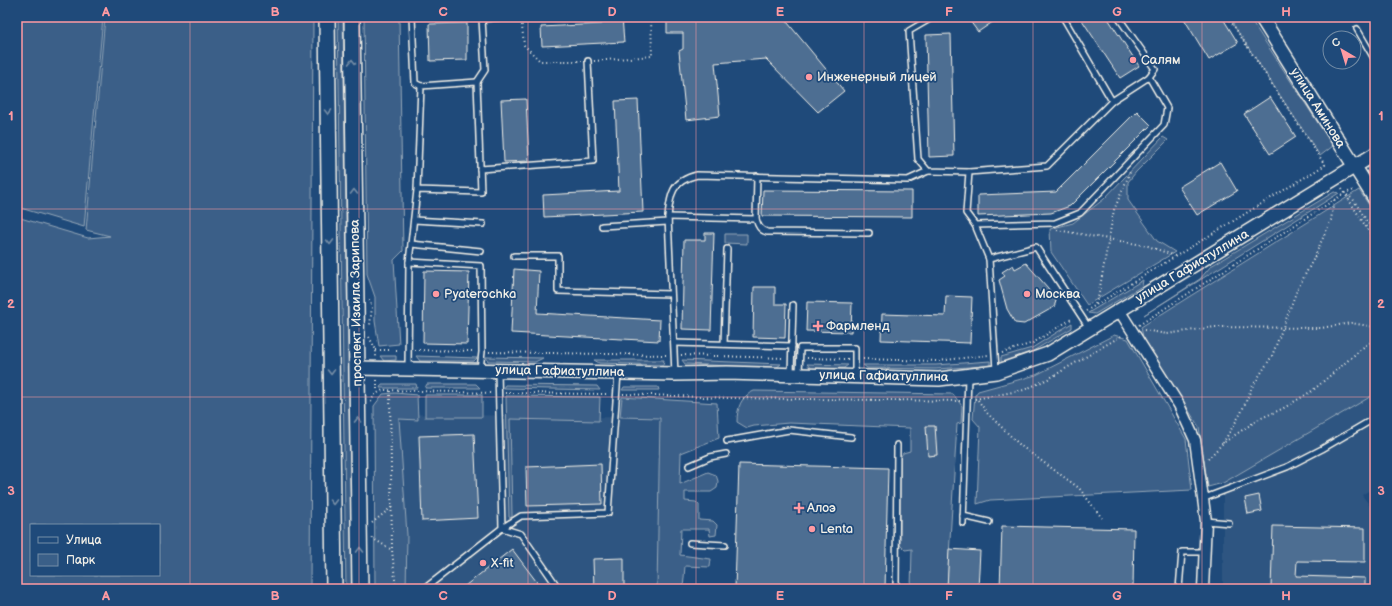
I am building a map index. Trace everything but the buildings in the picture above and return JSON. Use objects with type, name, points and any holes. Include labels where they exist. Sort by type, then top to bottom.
[{"type":"main road","name":"проспект Изаила Зарипова","points":[[327,17],[334,589]]},
{"type":"main road","name":"проспект Изаила Зарипова","points":[[352,17],[360,589]]},
{"type":"street","name":"улица Аминова","points":[[1261,17],[1375,199]]},
{"type":"street","name":"улица Гафиатуллина","points":[[358,368],[855,376],[939,379],[996,372],[1048,354],[1375,154]]},
{"type":"street","points":[[1119,310],[1134,328],[1179,405],[1195,440],[1206,521],[1203,589]]},
{"type":"lane","points":[[412,17],[415,83],[421,86],[477,82]]},
{"type":"lane","points":[[417,190],[481,192],[477,82],[485,70],[482,18],[504,17]]},
{"type":"lane","points":[[928,171],[918,160],[909,31],[933,17]]},
{"type":"lane","points":[[1063,17],[1112,101]]},
{"type":"lane","points":[[675,374],[668,219],[672,193],[676,186],[688,177],[697,175],[908,180],[928,171],[969,172],[1046,166],[1112,101],[1149,77],[1155,69],[1118,17]]},
{"type":"lane","points":[[1357,29],[1375,60]]},
{"type":"lane","points":[[480,169],[593,161],[588,61]]},
{"type":"lane","points":[[975,225],[1055,223],[1080,213],[1164,125],[1167,108],[1149,77]]},
{"type":"lane","points":[[408,369],[409,262],[417,190],[421,86]]},
{"type":"lane","points":[[969,172],[966,213],[975,225],[989,259],[996,372]]},
{"type":"lane","points":[[757,176],[756,219],[760,228],[767,232],[869,233]]},
{"type":"lane","points":[[602,226],[668,219],[756,219]]},
{"type":"lane","points":[[414,220],[483,224]]},
{"type":"lane","points":[[411,244],[481,251]]},
{"type":"lane","points":[[989,259],[1036,247],[1089,328]]},
{"type":"lane","points":[[724,344],[726,249]]},
{"type":"lane","points":[[514,256],[558,256],[558,291],[671,294]]},
{"type":"lane","points":[[409,262],[481,266],[482,352],[480,369]]},
{"type":"lane","points":[[793,304],[791,358],[795,375]]},
{"type":"lane","points":[[674,343],[792,346]]},
{"type":"lane","points":[[795,375],[800,358],[800,348],[855,348],[855,376]]},
{"type":"lane","points":[[498,370],[497,393],[502,528]]},
{"type":"lane","points":[[424,589],[502,528],[521,516],[608,513],[618,373]]},
{"type":"lane","points":[[963,523],[968,375]]},
{"type":"lane","points":[[1202,499],[1287,467],[1322,449],[1375,418]]},
{"type":"lane","points":[[727,441],[788,430],[851,437]]},
{"type":"lane","points":[[896,589],[897,444]]},
{"type":"lane","points":[[689,466],[710,457],[726,454]]},
{"type":"lane","points":[[963,516],[989,522]]},
{"type":"lane","points":[[1206,521],[1229,523]]},
{"type":"lane","points":[[502,528],[521,534],[559,589]]},
{"type":"lane","points":[[690,543],[725,545]]},
{"type":"lane","points":[[1179,589],[1182,552],[1205,552]]},
{"type":"path","points":[[521,17],[524,45],[540,61],[588,61],[652,56],[651,17]]},
{"type":"path","points":[[800,358],[938,361],[996,354],[1033,343],[1325,165],[1228,17]]},
{"type":"path","points":[[1095,305],[1098,298],[1114,210],[1132,170],[1131,159]]},
{"type":"path","points":[[1342,189],[1375,241]]},
{"type":"path","points":[[377,392],[390,390],[900,401],[968,400],[997,396],[1030,387],[1048,379],[1134,328],[1334,199],[1354,190]]},
{"type":"path","points":[[1345,193],[1353,199],[1375,234]]},
{"type":"path","points":[[1199,469],[1223,443],[1241,413],[1252,387],[1272,356],[1297,290],[1314,260],[1330,220],[1334,199]]},
{"type":"path","points":[[1044,223],[1050,229],[1148,246],[1176,256]]},
{"type":"path","points":[[1134,328],[1167,334],[1215,327],[1320,328],[1351,323],[1375,327]]},
{"type":"path","points":[[1223,443],[1259,419],[1282,409],[1312,391],[1366,345],[1375,340]]},
{"type":"path","points":[[376,350],[791,358]]},
{"type":"path","points":[[390,390],[392,550],[396,589]]},
{"type":"path","points":[[978,399],[997,423],[1021,446],[1079,488],[1102,518]]},
{"type":"path","points":[[372,523],[392,507]]},
{"type":"path","points":[[372,538],[392,550]]},
{"type":"shaded area","points":[[1375,394],[1375,487],[1362,495],[1375,513],[1375,589],[1223,589],[1223,483]]},
{"type":"shaded area","points":[[393,414],[660,418],[657,589],[403,589]]},
{"type":"green space","points":[[17,17],[103,17],[84,227],[17,207]]},
{"type":"green space","points":[[105,17],[313,17],[310,589],[17,589],[17,217],[88,238],[110,236],[86,230]]},
{"type":"green space","points":[[338,17],[343,17],[352,589],[346,589]]},
{"type":"green space","points":[[364,17],[399,17],[403,251],[394,260],[399,344],[379,346],[375,321],[375,297],[367,274]]},
{"type":"green space","points":[[1244,17],[1249,17],[1333,146],[1320,156],[1232,23]]},
{"type":"green space","points":[[1163,137],[1168,140],[1128,182],[1128,200],[1157,241],[1175,252],[1087,305],[1051,252],[1050,229],[1073,223],[1104,199]]},
{"type":"green space","points":[[1359,190],[1375,214],[1375,394],[1223,483],[1208,487],[1199,427],[1143,337],[1141,327]]},
{"type":"green space","points":[[1334,192],[1339,193],[1144,315],[1200,279],[1211,266]]},
{"type":"green space","points":[[725,234],[747,234],[747,244],[725,243]]},
{"type":"green space","points":[[1143,280],[1142,286],[1095,314],[1088,313]]},
{"type":"green space","points":[[1072,323],[1072,328],[1033,351],[1001,362],[1001,357],[1032,348]]},
{"type":"green space","points":[[1114,335],[1128,339],[1186,439],[1192,490],[990,500],[977,504],[980,427],[973,419],[975,395],[978,391],[1036,375]]},
{"type":"green space","points":[[380,356],[396,356],[396,360],[384,361]]},
{"type":"green space","points":[[416,356],[477,358],[474,361],[420,361]]},
{"type":"green space","points":[[486,357],[543,358],[535,362],[488,361]]},
{"type":"green space","points":[[594,360],[664,360],[663,365],[599,363]]},
{"type":"green space","points":[[682,360],[781,364],[776,368],[685,364]]},
{"type":"green space","points":[[990,361],[990,365],[985,366],[936,369],[867,368],[863,365],[936,365]]},
{"type":"green space","points":[[807,364],[848,365],[844,368],[811,369]]},
{"type":"green space","points":[[382,384],[416,384],[417,388],[380,388]]},
{"type":"green space","points":[[427,384],[476,384],[480,388],[425,388]]},
{"type":"green space","points":[[505,385],[597,386],[600,390],[503,388]]},
{"type":"green space","points":[[624,387],[658,387],[659,390],[622,390]]},
{"type":"green space","points":[[754,391],[953,394],[962,406],[961,423],[957,424],[947,589],[911,589],[912,549],[905,550],[900,545],[900,458],[903,453],[910,451],[910,428],[789,423],[747,428],[737,422],[738,412],[743,399]]},
{"type":"green space","points":[[395,393],[417,395],[418,420],[399,419],[407,535],[406,589],[375,589],[374,406],[383,394]]},
{"type":"green space","points":[[425,395],[482,395],[482,417],[425,417]]},
{"type":"green space","points":[[506,396],[600,397],[599,421],[510,419],[511,518],[509,517]]},
{"type":"green space","points":[[622,397],[717,403],[719,438],[681,453],[680,484],[708,472],[716,475],[718,481],[717,488],[711,492],[685,492],[685,501],[696,502],[699,505],[699,520],[713,521],[717,525],[716,535],[710,536],[709,529],[681,529],[680,555],[711,559],[710,567],[685,566],[683,589],[657,589],[660,418],[620,417]]},
{"type":"place","name":"Салям","points":[[1133,60]]},
{"type":"place","name":"Инженерный лицей","points":[[809,77]]},
{"type":"place","name":"Pyaterochka","points":[[436,294]]},
{"type":"place","name":"Москва","points":[[1027,294]]},
{"type":"place","name":"Фармленд","points":[[818,326]]},
{"type":"place","name":"Алоэ","points":[[799,508]]},
{"type":"place","name":"Lenta","points":[[812,529]]},
{"type":"place","name":"X-fit","points":[[483,563]]}]
